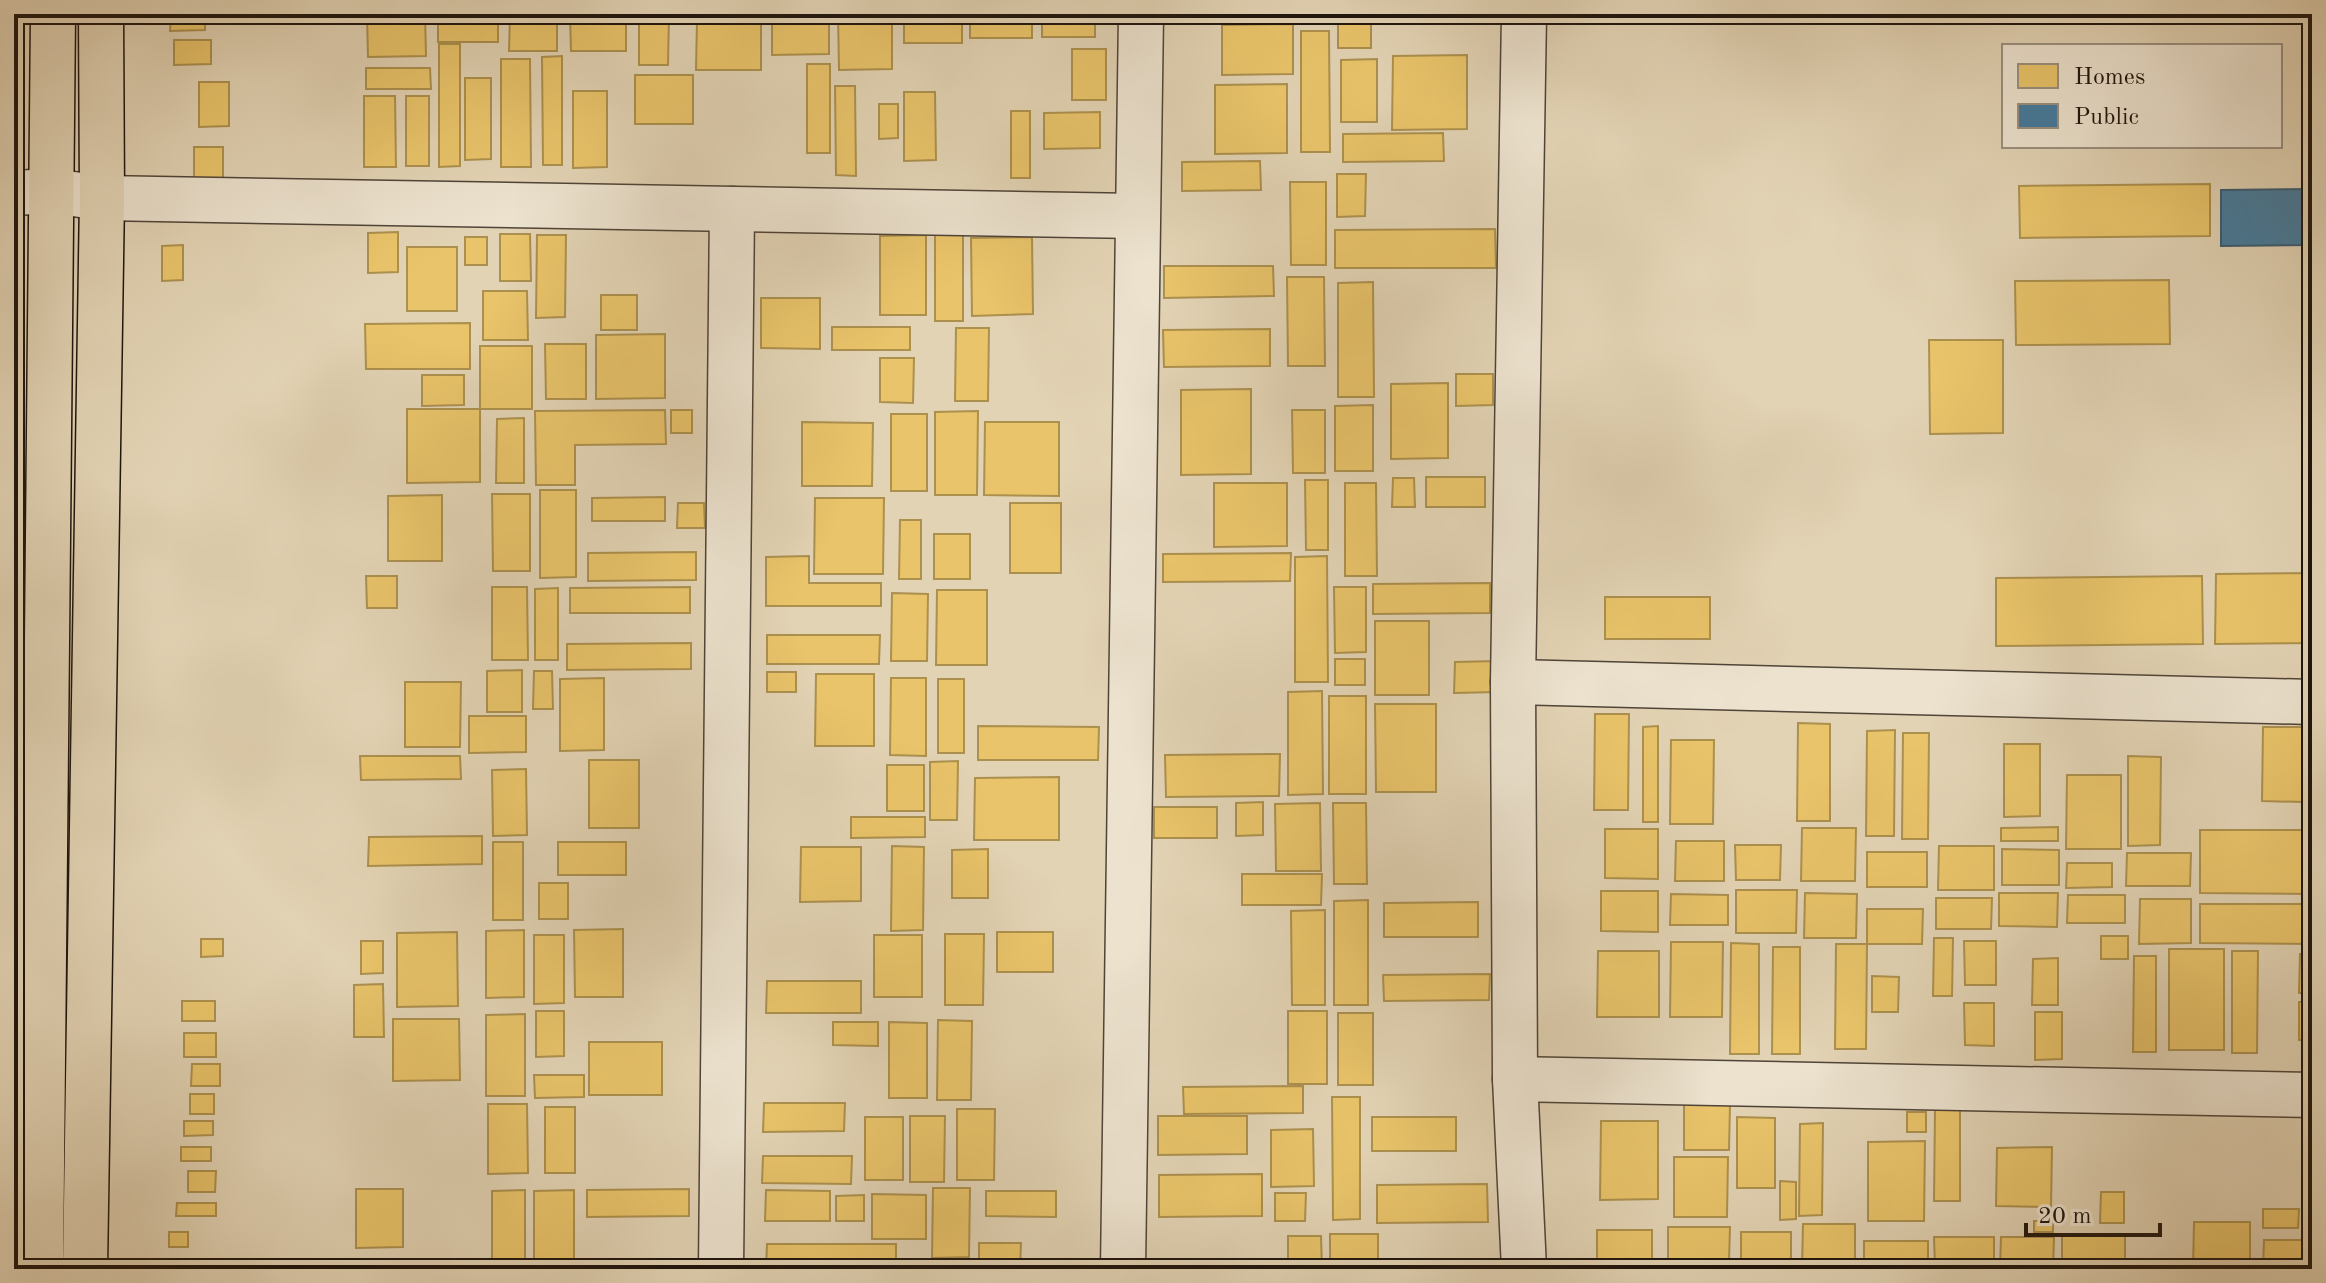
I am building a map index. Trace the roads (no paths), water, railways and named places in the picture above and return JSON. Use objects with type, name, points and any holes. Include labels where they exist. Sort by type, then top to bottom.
[{"type":"main road","points":[[41,1269],[33,192],[53,14]]},
{"type":"main road","points":[[85,1269],[102,198],[101,14]]},
{"type":"street","points":[[1123,1269],[1141,14]]},
{"type":"street","points":[[1524,14],[1513,682],[1515,1079],[1524,1269]]},
{"type":"street","points":[[33,192],[102,198],[1137,216]]},
{"type":"street","points":[[721,1269],[732,209]]},
{"type":"street","points":[[1513,682],[2312,702]]},
{"type":"street","points":[[1515,1079],[2312,1095]]}]
